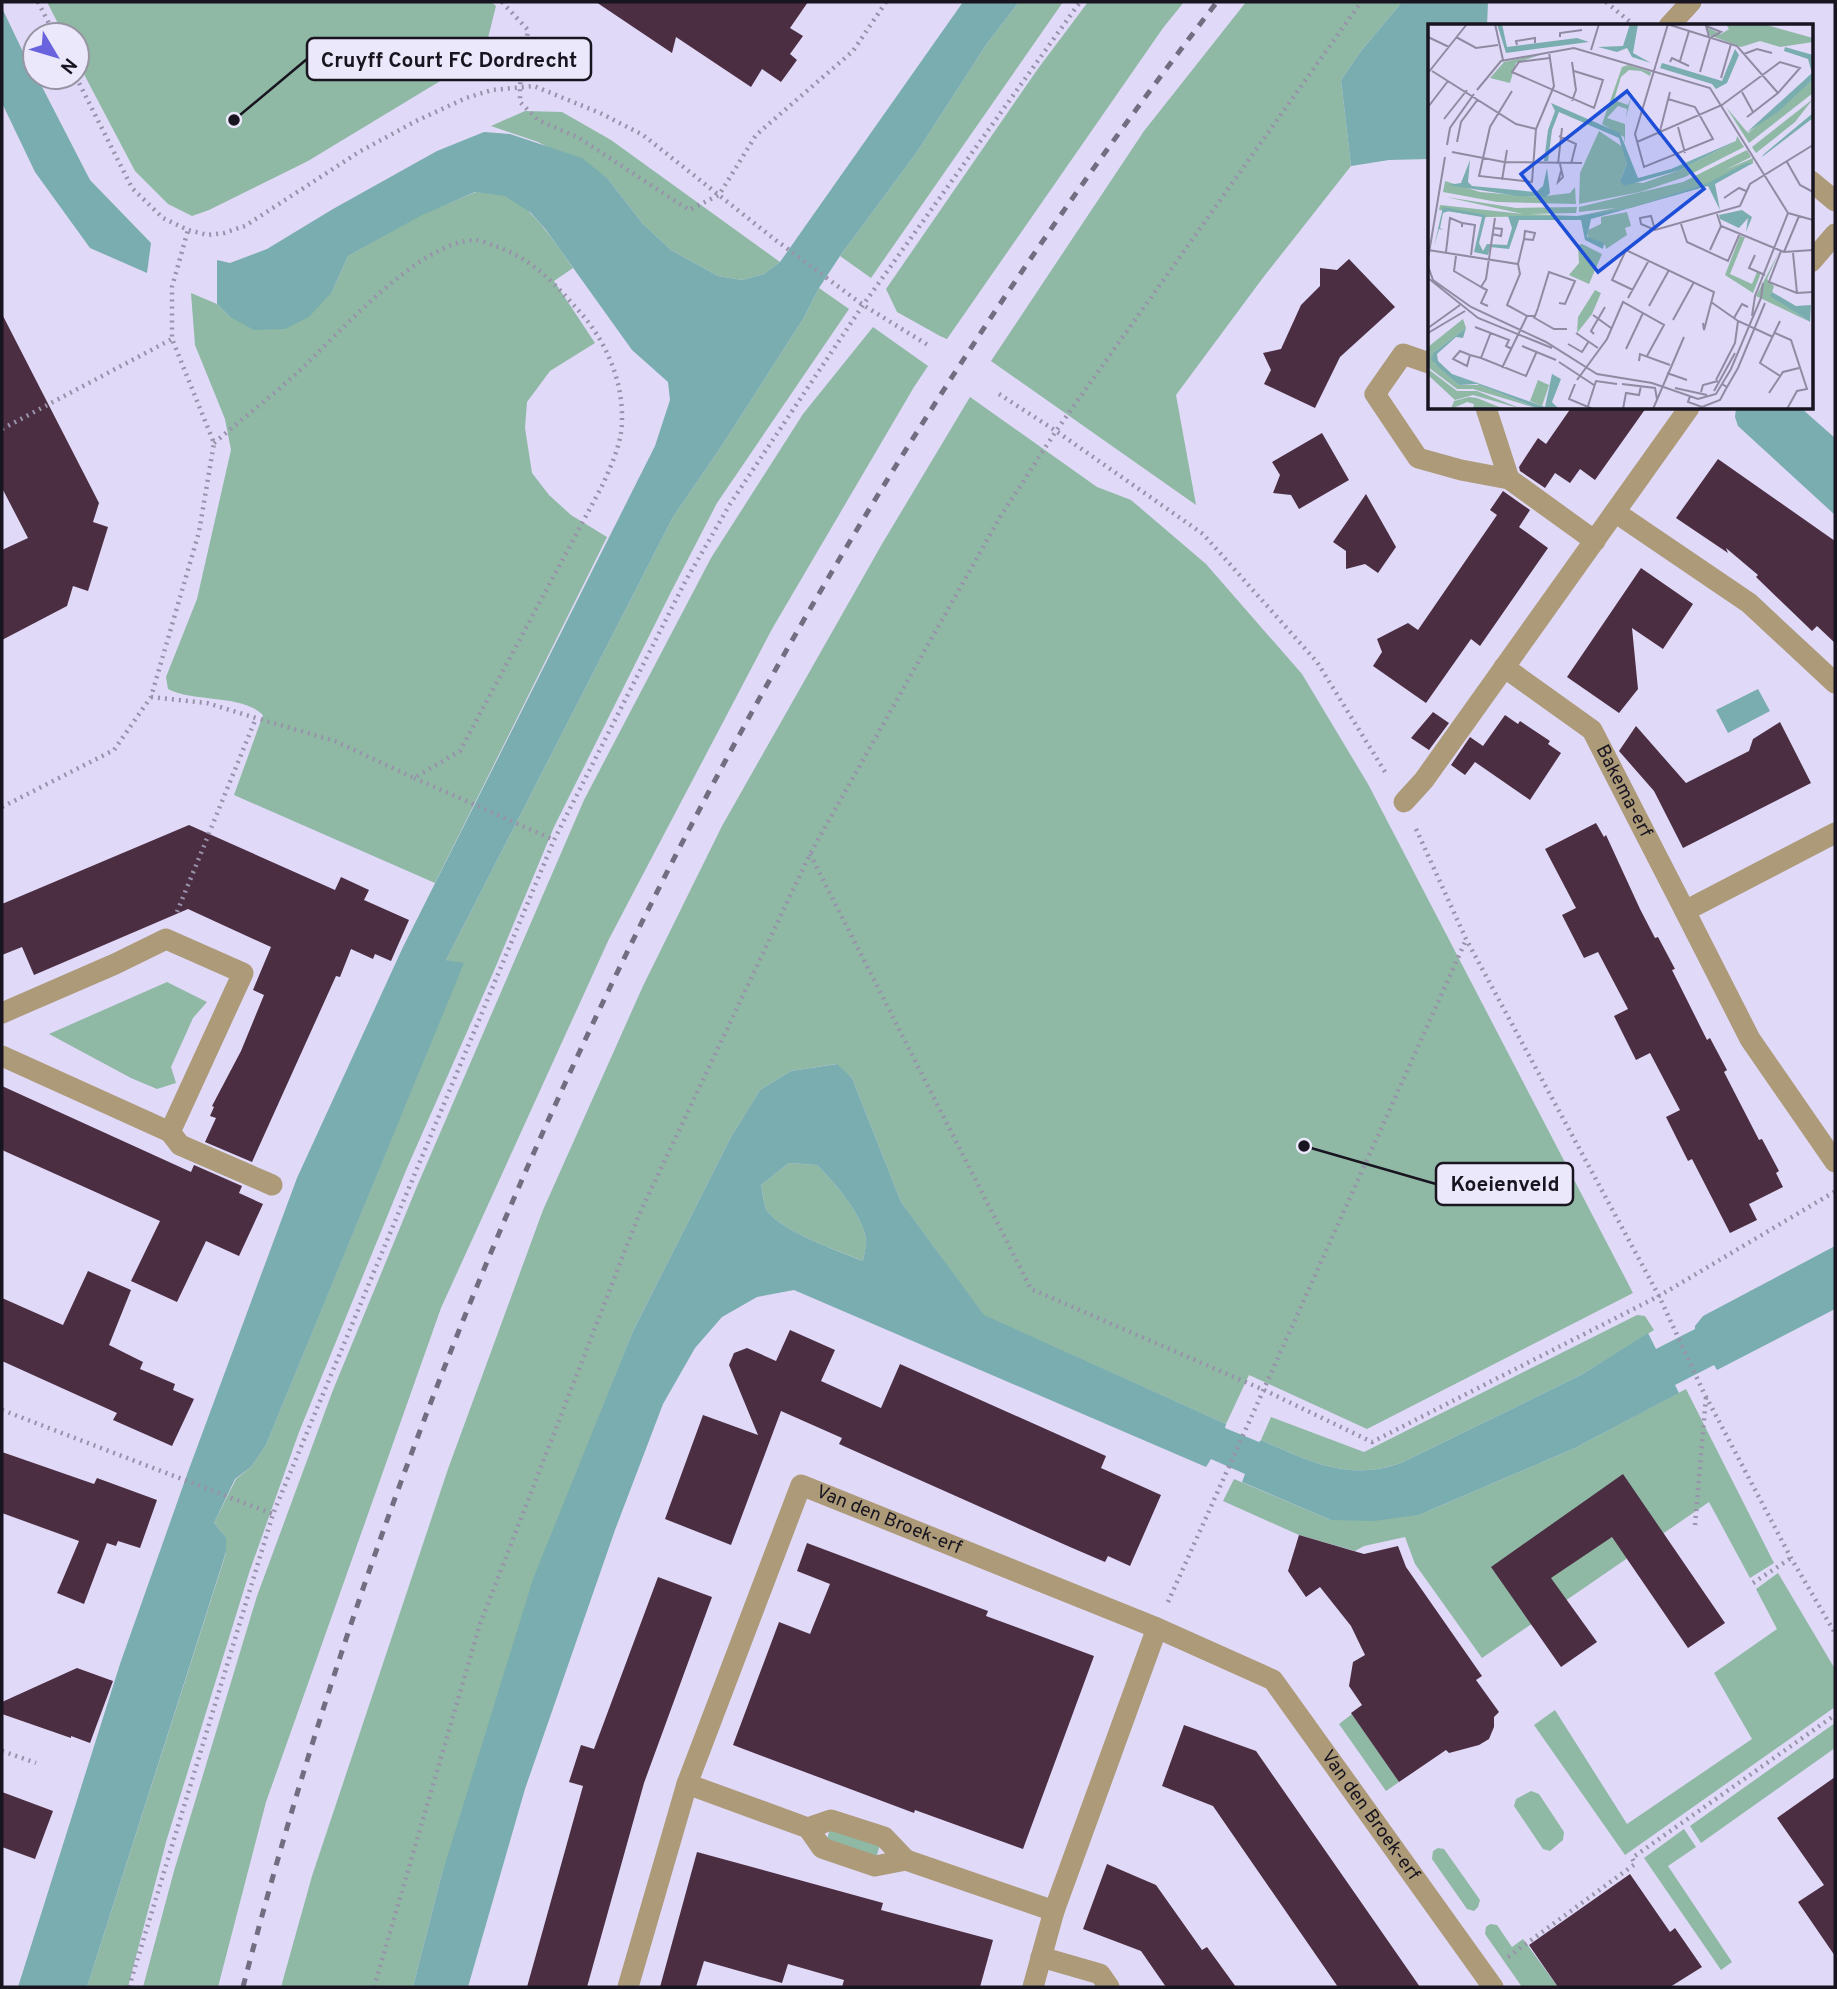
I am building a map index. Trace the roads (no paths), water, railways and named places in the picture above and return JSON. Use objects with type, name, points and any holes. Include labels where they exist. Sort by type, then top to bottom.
[{"type":"street","points":[[1671,24],[1691,2]]},
{"type":"street","points":[[1812,182],[1835,201]]},
{"type":"street","points":[[1812,260],[1835,234]]},
{"type":"street","points":[[1428,363],[1403,354],[1376,394],[1418,458],[1509,479],[1595,541]]},
{"type":"street","points":[[1487,410],[1509,479]]},
{"type":"street","points":[[1404,802],[1424,780],[1688,410]]},
{"type":"street","points":[[1615,512],[1749,603],[1835,683]]},
{"type":"street","name":"Bakema-erf","points":[[1504,667],[1592,730],[1750,1039],[1835,1162]]},
{"type":"street","points":[[1685,911],[1835,833]]},
{"type":"street","points":[[2,1013],[166,939],[243,973],[170,1132]]},
{"type":"street","points":[[2,1056],[170,1132],[180,1144],[272,1185]]},
{"type":"street","name":"Van den Broek-erf","points":[[628,1987],[687,1784],[801,1485],[1157,1628],[1273,1680],[1489,1980]]},
{"type":"street","points":[[1033,1987],[1054,1911],[1157,1628]]},
{"type":"street","points":[[687,1784],[808,1828],[822,1848],[874,1866],[906,1860]]},
{"type":"street","points":[[808,1828],[831,1820],[884,1837],[906,1860],[1054,1911]]},
{"type":"street","points":[[1041,1957],[1100,1974],[1109,1987]]},
{"type":"railway","points":[[243,1987],[320,1720],[410,1457],[514,1199],[630,946],[759,699],[900,459],[1053,226],[1217,2]]},
{"type":"place","name":"Cruyff Court FC Dordrecht","points":[[234,120]]},
{"type":"place","name":"Koeienveld","points":[[1304,1146]]}]
